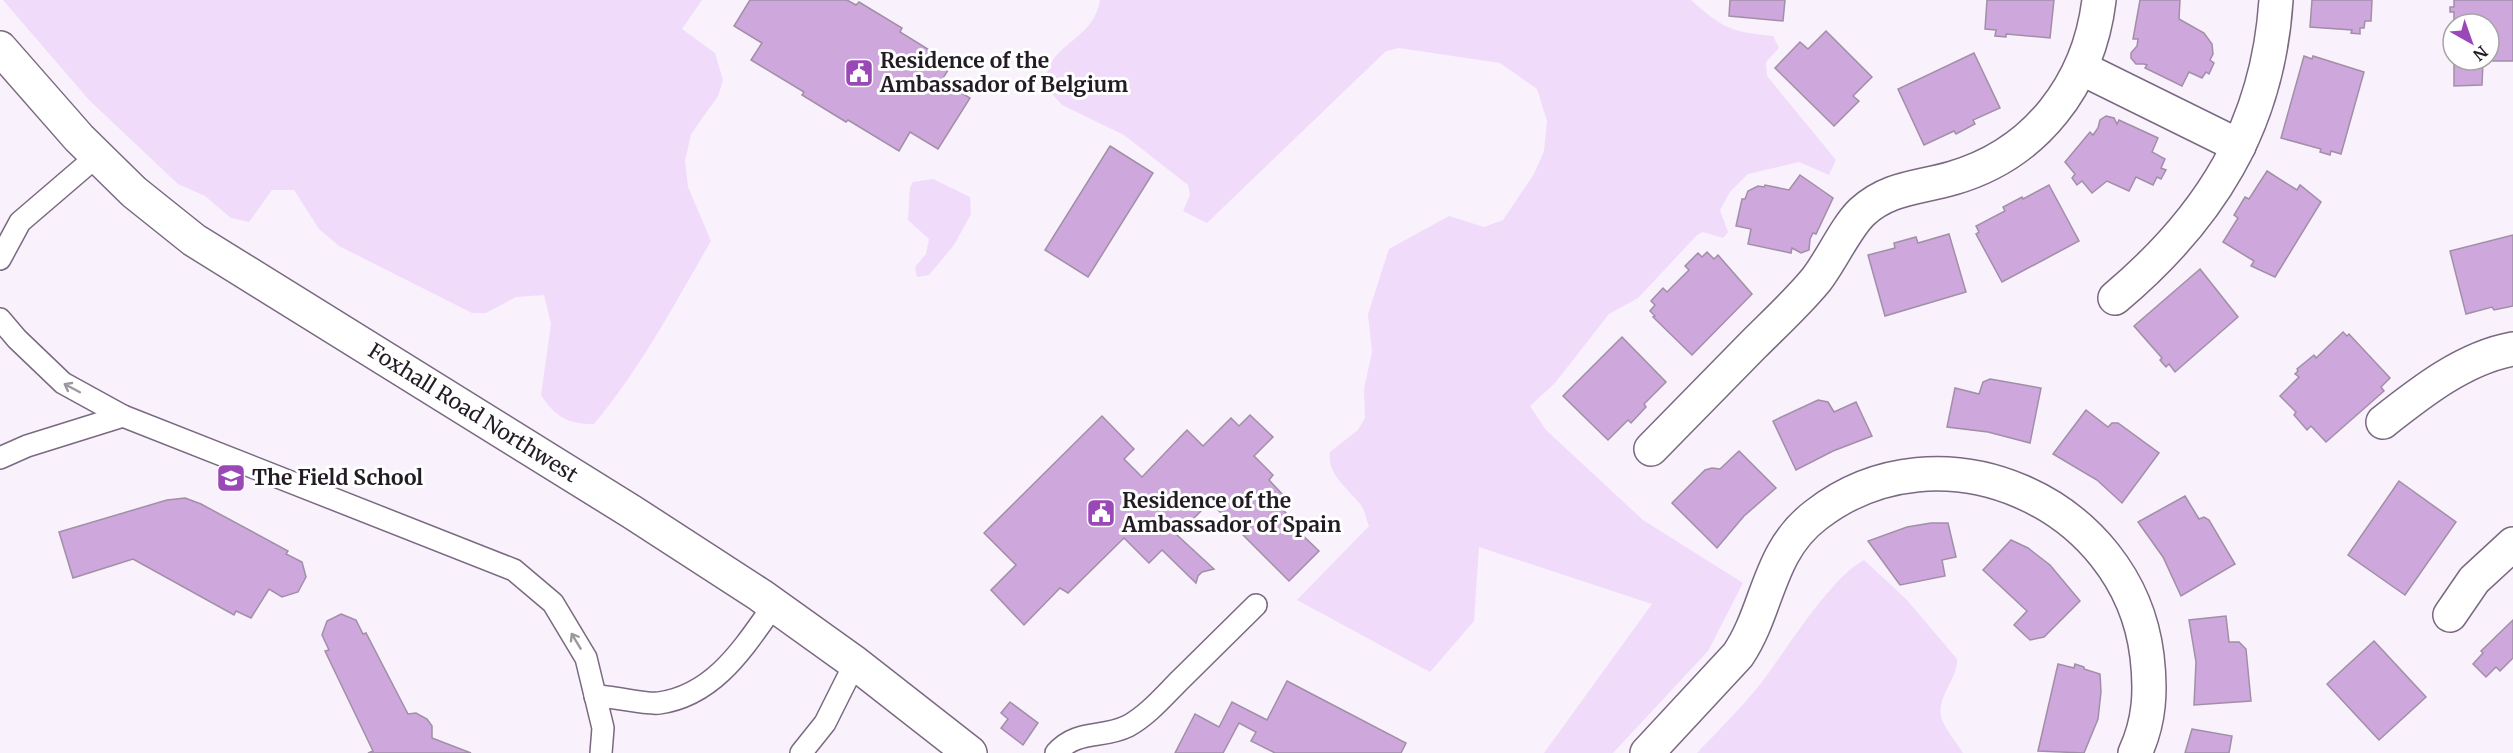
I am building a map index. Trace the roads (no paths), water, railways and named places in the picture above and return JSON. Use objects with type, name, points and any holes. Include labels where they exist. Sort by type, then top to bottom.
[{"type":"street","points":[[1651,448],[1816,280],[1860,213],[1882,197],[1908,187],[1969,174],[2023,143],[2046,123],[2070,90],[2081,68],[2093,34],[2099,0]]},
{"type":"street","points":[[2115,298],[2186,229],[2213,193],[2239,146],[2256,108],[2265,77],[2271,51],[2276,0]]},
{"type":"street","name":"Foxhall Road Northwest","points":[[0,48],[97,156],[134,192],[194,240],[632,512],[774,605],[855,663],[970,753]]},
{"type":"street","points":[[2081,68],[2239,146]]},
{"type":"street","points":[[2383,422],[2420,393],[2447,376],[2475,362],[2513,349]]},
{"type":"street","points":[[1647,753],[1744,647],[1749,639],[1777,561],[1800,529],[1831,504],[1866,486],[1904,476],[1935,473],[1994,481],[2037,498],[2072,521],[2102,551],[2115,568],[2130,593],[2140,620],[2149,675],[2148,710],[2135,753]]},
{"type":"street","points":[[2451,615],[2475,580],[2513,544]]},
{"type":"lane","points":[[0,259],[10,225],[97,156]]},
{"type":"lane","points":[[0,319],[16,339],[63,383],[123,416],[514,570],[553,603],[586,658],[603,728],[601,753]]},
{"type":"lane","points":[[0,458],[27,446],[123,416]]},
{"type":"lane","points":[[595,696],[614,696],[657,704],[701,690],[740,654],[774,605]]},
{"type":"lane","points":[[1056,753],[1065,743],[1078,737],[1107,733],[1128,726],[1151,708],[1256,605]]},
{"type":"lane","points":[[801,753],[825,723],[855,663]]},
{"type":"place","name":"Residence of the Ambassador of Belgium","points":[[859,73]]},
{"type":"place","name":"The Field School","points":[[231,478]]},
{"type":"place","name":"Residence of the Ambassador of Spain","points":[[1101,513]]}]
